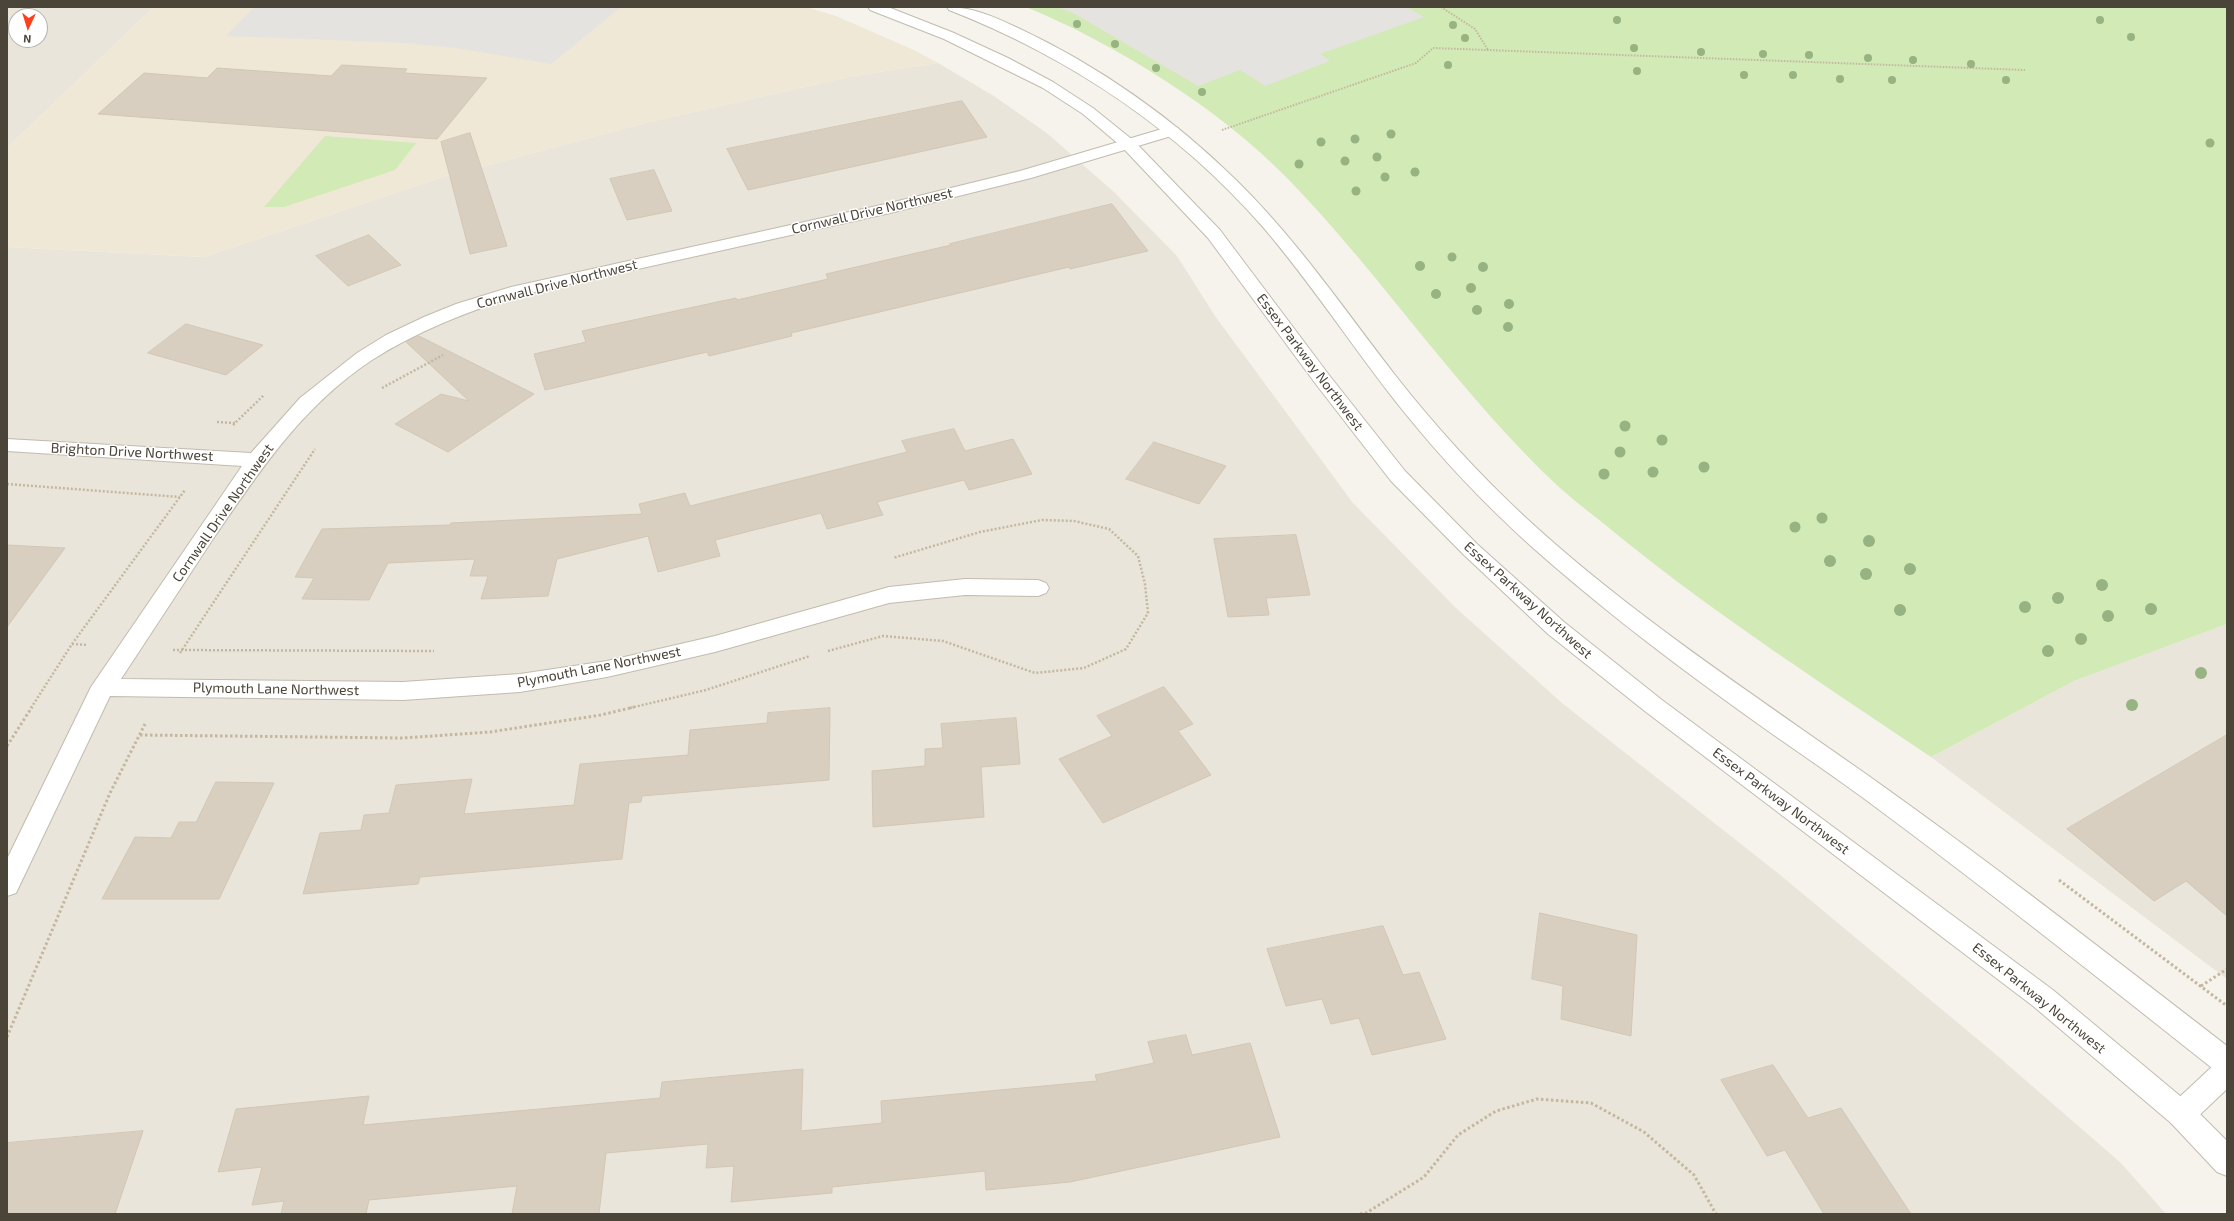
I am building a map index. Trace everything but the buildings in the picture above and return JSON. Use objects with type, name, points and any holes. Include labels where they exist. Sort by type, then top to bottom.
[{"type":"street","name":"Essex Parkway Northwest","points":[[875,7],[949,36],[1023,71],[1088,111],[1128,144],[1214,234],[1322,379],[1398,476],[1470,550],[1556,628],[1654,706],[2036,994],[2181,1114],[2227,1162]]},
{"type":"street","points":[[954,7],[1012,30],[1061,55],[1115,89],[1172,131],[1246,199],[1293,255],[1408,404],[1459,464],[1536,538],[1622,611],[2044,919],[2227,1063]]},
{"type":"street","name":"Cornwall Drive Northwest","points":[[7,884],[103,687],[256,460],[307,402],[364,356],[393,339],[462,308],[511,292],[890,208],[1025,175],[1172,131]]},
{"type":"street","name":"Brighton Drive Northwest","points":[[7,445],[256,460]]},
{"type":"street","name":"Plymouth Lane Northwest","points":[[103,687],[403,691],[520,683],[607,669],[714,644],[889,595],[965,588],[1038,588]]},
{"type":"street","points":[[2181,1114],[2227,1071]]},
{"type":"path","points":[[1441,7],[1471,24],[1484,38],[1488,50]]},
{"type":"path","points":[[1217,132],[1416,63],[1433,48],[2025,70]]},
{"type":"path","points":[[378,391],[448,352]]},
{"type":"path","points":[[182,650],[280,500],[318,445]]},
{"type":"path","points":[[7,484],[180,497],[72,644],[7,746]]},
{"type":"path","points":[[7,1036],[110,793],[140,735]]},
{"type":"path","points":[[2053,876],[2227,1006]]},
{"type":"path","points":[[2201,986],[2227,969]]},
{"type":"path","points":[[1360,1214],[1366,1213],[1424,1177],[1458,1135],[1496,1111],[1537,1099],[1591,1102],[1644,1132],[1694,1175],[1716,1214]]},
{"type":"shaded area","points":[[7,7],[154,7],[7,148]]},
{"type":"shaded area","points":[[154,7],[806,7],[836,16],[914,50],[938,63],[853,76],[645,123],[440,178],[204,257],[7,247],[7,148]]},
{"type":"shaded area","points":[[254,7],[621,7],[551,64],[456,48],[405,43],[226,36]]},
{"type":"shaded area","points":[[1058,7],[1407,7],[1424,17],[1320,54],[1330,61],[1265,86],[1240,70],[1198,86],[1075,14]]},
{"type":"shaded area","points":[[938,63],[994,96],[1048,134],[1115,193],[1177,256],[1215,316],[1353,503],[1456,608],[1562,703],[1779,874],[1993,1052],[2121,1163],[2166,1214],[7,1214],[7,247],[204,257],[440,178],[645,123],[853,76]]},
{"type":"shaded area","points":[[2227,624],[2227,979],[1931,757],[2074,681]]},
{"type":"green space","points":[[1026,7],[2227,7],[2227,624],[2074,681],[1931,757],[1734,623],[1657,567],[1560,488],[1523,452],[1488,414],[1323,217],[1288,179],[1261,153],[1231,128],[1199,104],[1131,59],[1060,22]]},
{"type":"green space","points":[[325,136],[416,143],[395,170],[284,207],[264,207]]}]
